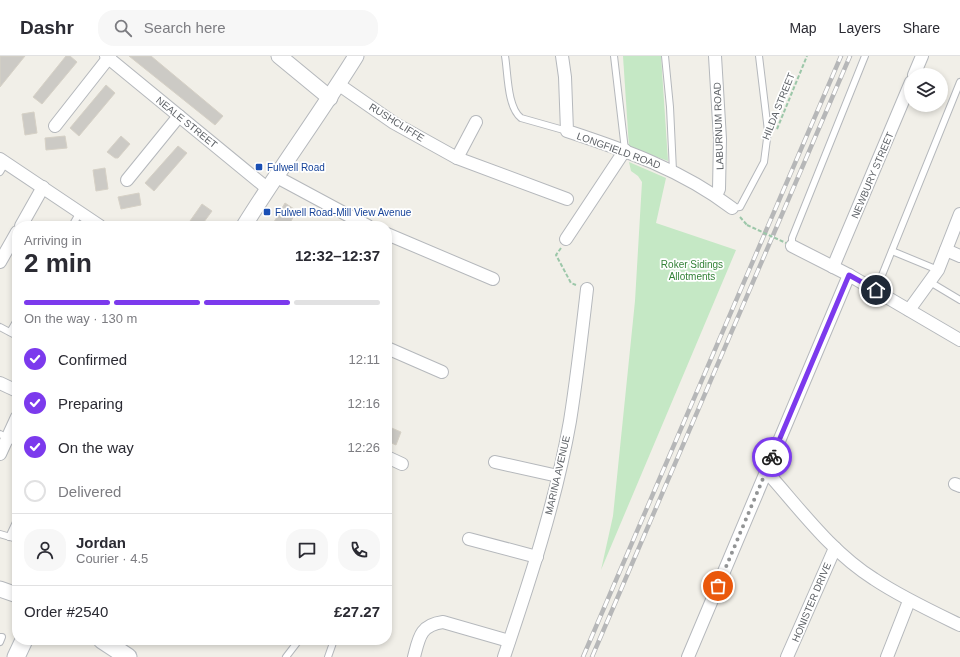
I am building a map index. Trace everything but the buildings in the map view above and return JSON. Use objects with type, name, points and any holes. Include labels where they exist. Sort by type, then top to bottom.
[{"type":"main road","points":[[16,657],[22,645]]},
{"type":"main road","points":[[110,645],[128,657]]},
{"type":"street","points":[[279,56],[330,98]]},
{"type":"street","points":[[247,221],[271,182],[330,98],[356,56]]},
{"type":"street","points":[[562,56],[565,78],[567,131]]},
{"type":"street","name":"LABURNUM ROAD","points":[[715,56],[720,138],[719,188],[716,196]]},
{"type":"street","points":[[917,68],[922,56]]},
{"type":"street","points":[[55,126],[108,57]]},
{"type":"street","name":"NEALE STREET","points":[[108,57],[179,116],[271,182],[349,221]]},
{"type":"street","name":"RUSHCLIFFE","points":[[338,84],[394,123],[457,158],[567,199]]},
{"type":"street","name":"NEWBURY STREET","points":[[833,267],[904,99]]},
{"type":"street","points":[[127,180],[179,116]]},
{"type":"street","points":[[457,158],[476,122]]},
{"type":"street","name":"LONGFIELD ROAD","points":[[567,131],[625,150],[672,171],[716,196],[732,208]]},
{"type":"street","points":[[566,239],[577,231],[625,150]]},
{"type":"street","points":[[2,164],[43,187],[93,221]]},
{"type":"street","points":[[24,221],[43,187]]},
{"type":"street","points":[[909,310],[938,270],[960,214]]},
{"type":"street","points":[[392,236],[493,279]]},
{"type":"street","points":[[0,262],[12,241]]},
{"type":"street","points":[[789,245],[849,275],[960,340]]},
{"type":"street","points":[[946,250],[960,256]]},
{"type":"street","points":[[688,657],[849,275]]},
{"type":"street","name":"MARINA AVENUE","points":[[504,657],[537,557],[558,476],[570,422],[580,355],[587,288]]},
{"type":"street","points":[[392,350],[442,372]]},
{"type":"street","points":[[0,383],[12,389]]},
{"type":"street","points":[[0,454],[12,428]]},
{"type":"street","points":[[392,459],[402,464]]},
{"type":"street","points":[[495,462],[558,476]]},
{"type":"street","points":[[766,471],[835,548],[873,579],[909,601],[960,625]]},
{"type":"street","points":[[469,539],[537,557]]},
{"type":"street","name":"HONISTER DRIVE","points":[[788,657],[835,548]]},
{"type":"street","points":[[0,589],[12,593]]},
{"type":"street","points":[[887,657],[909,601]]},
{"type":"street","points":[[414,657],[420,635],[427,627],[434,623],[443,622],[509,642]]},
{"type":"lane","points":[[505,56],[512,106],[515,113],[521,118],[567,131]]},
{"type":"lane","points":[[614,56],[625,150]]},
{"type":"lane","points":[[665,56],[670,107],[672,171]]},
{"type":"lane","points":[[732,208],[740,208],[764,162],[768,131],[759,56]]},
{"type":"lane","points":[[789,245],[865,56]]},
{"type":"lane","points":[[876,290],[960,82]]},
{"type":"lane","points":[[75,221],[80,212]]},
{"type":"lane","points":[[892,251],[938,270]]},
{"type":"lane","points":[[930,282],[960,300]]},
{"type":"lane","points":[[0,327],[10,332],[12,329]]},
{"type":"lane","points":[[9,537],[12,531]]},
{"type":"lane","points":[[0,534],[12,538]]},
{"type":"lane","points":[[0,637],[2,637],[0,642]]},
{"type":"lane","points":[[286,657],[295,645]]},
{"type":"lane","points":[[328,657],[332,645]]},
{"type":"path","name":"HILDA STREET","points":[[775,133],[807,56]]},
{"type":"path","points":[[747,224],[789,245]]},
{"type":"path","points":[[566,239],[556,254],[571,283],[587,288]]},
{"type":"green space","points":[[623,56],[661,56],[668,161],[629,147]]},
{"type":"green space","name":"Roker Sidings Allotments","points":[[629,162],[666,178],[656,223],[736,250],[601,570],[613,516],[635,301],[642,182],[638,176],[631,171]]},
{"type":"railway","points":[[583,657],[841,56]]},
{"type":"railway","points":[[592,657],[850,56]]},
{"type":"way so far","points":[[718,586],[772,457]]},
{"type":"place","name":"Fulwell Road","points":[[259,167]]},
{"type":"place","name":"Fulwell Road-Mill View Avenue","points":[[267,212]]},
{"type":"route","points":[[772,457],[849,275],[876,290]]}]
